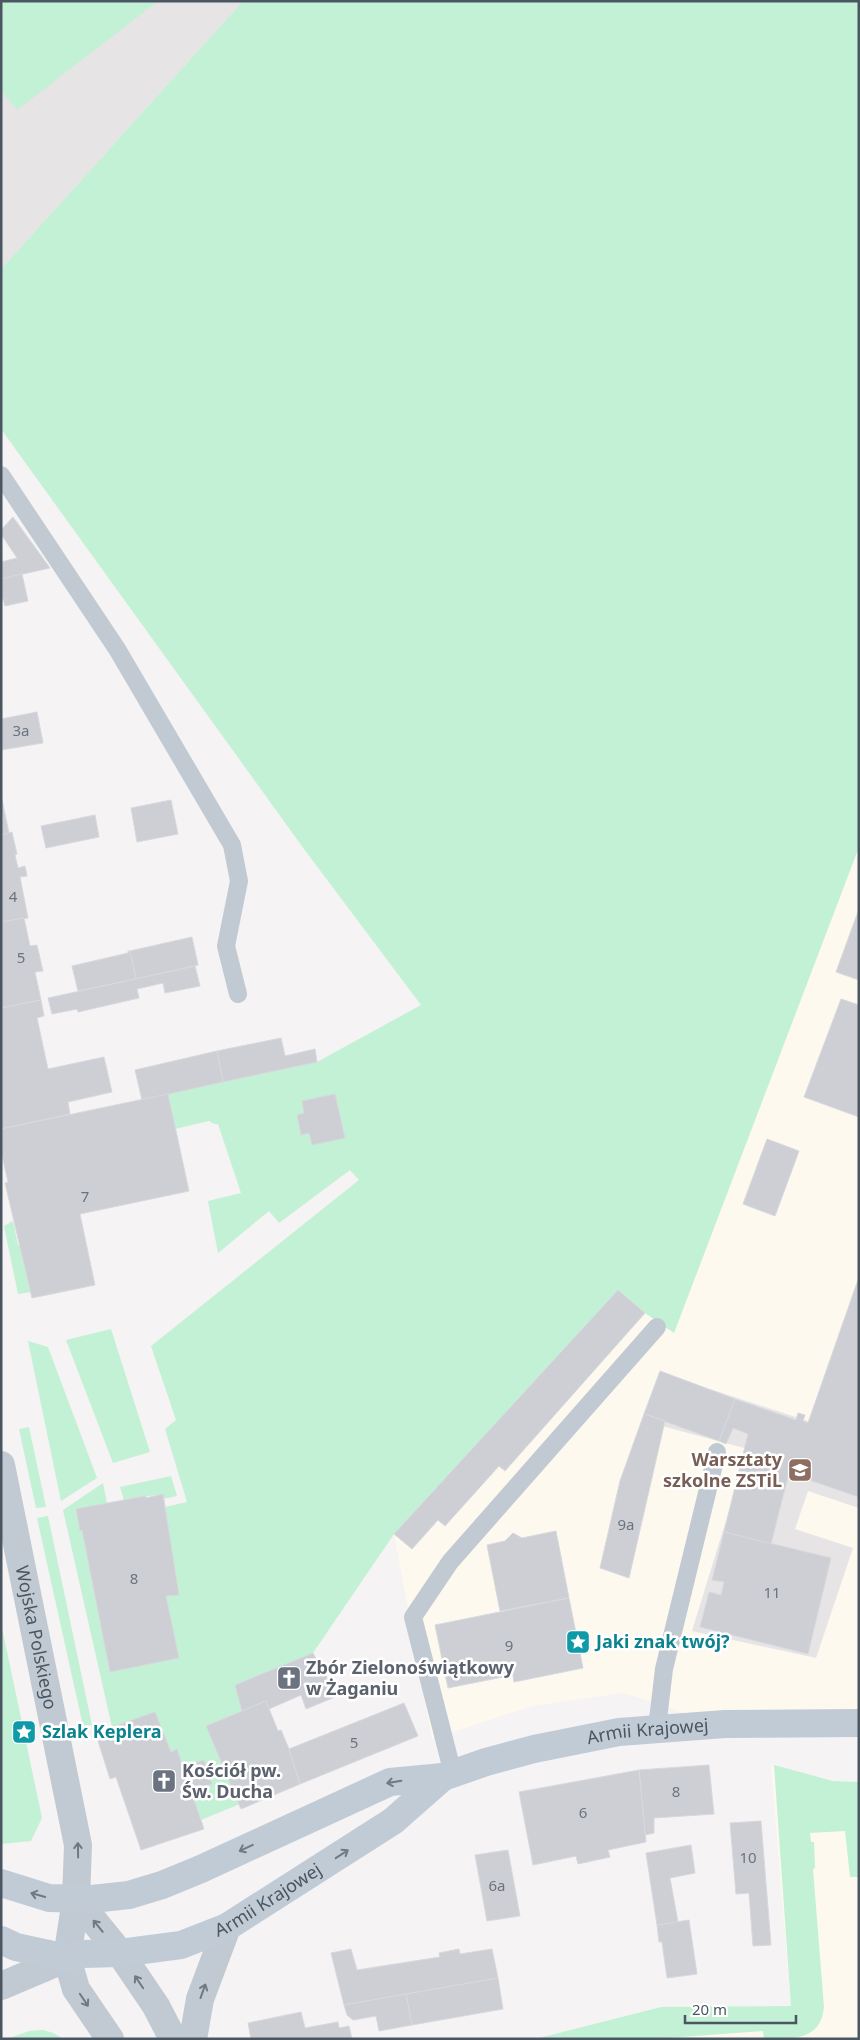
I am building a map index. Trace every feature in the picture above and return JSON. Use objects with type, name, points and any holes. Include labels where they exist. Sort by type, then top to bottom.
[{"type":"main road","name":"Armii Krajowej","points":[[1,1883],[49,1898],[76,1899],[129,1895],[154,1887],[214,1862],[390,1782],[448,1776],[486,1762],[534,1749],[619,1732],[725,1724],[859,1723]]},
{"type":"main road","name":"Armii Krajowej","points":[[67,1958],[82,1954],[120,1953],[181,1945],[227,1927],[393,1821],[448,1776]]},
{"type":"main road","points":[[1,1940],[16,1947],[67,1958]]},
{"type":"street","name":"Wojska Polskiego","points":[[1,1465],[78,1846],[76,1899],[67,1958]]},
{"type":"street","points":[[76,1899],[120,1953],[156,2006],[173,2039]]},
{"type":"street","points":[[193,2039],[200,1999],[227,1927]]},
{"type":"street","points":[[1,1986],[67,1958],[76,1989],[110,2039]]},
{"type":"lane","points":[[1,475],[117,650],[232,845],[239,881],[226,946],[238,994]]},
{"type":"lane","points":[[448,1776],[413,1617],[450,1562],[657,1326]]},
{"type":"lane","points":[[657,1728],[664,1669],[717,1452]]},
{"type":"shaded area","points":[[1,1],[243,1],[1,269]]},
{"type":"shaded area","points":[[859,847],[859,1728],[739,1731],[624,1693],[532,1706],[432,1739],[394,1534],[618,1290],[645,1313],[674,1333]]},
{"type":"shaded area","name":"Warsztaty szkolne ZSTiL","points":[[859,1316],[859,1508],[808,1491],[795,1529],[853,1548],[816,1658],[692,1631],[748,1449],[643,1421],[661,1373],[817,1424]]},
{"type":"shaded area","points":[[771,1766],[833,1781],[859,1782],[859,2039],[535,2039],[661,2007],[791,2006]]},
{"type":"green space","points":[[1,1],[158,1],[17,110],[1,90]]},
{"type":"green space","points":[[243,1],[859,1],[859,847],[674,1333],[645,1313],[618,1290],[394,1534],[313,1653],[235,1685],[242,1711],[206,1726],[240,1804],[201,1820],[191,1791],[212,1784],[183,1767],[177,1750],[171,1752],[155,1712],[112,1727],[63,1510],[103,1483],[107,1503],[76,1510],[80,1531],[82,1530],[110,1672],[179,1658],[166,1596],[178,1595],[165,1507],[187,1502],[165,1429],[176,1420],[151,1346],[359,1180],[350,1170],[279,1223],[269,1211],[218,1253],[208,1201],[241,1193],[218,1124],[209,1121],[175,1129],[168,1094],[317,1062],[421,1005],[304,849],[1,429],[1,269]]},
{"type":"green space","points":[[13,1221],[18,1245],[21,1245],[31,1292],[18,1294],[4,1226]]},
{"type":"green space","points":[[111,1329],[150,1452],[113,1463],[66,1340]]},
{"type":"green space","points":[[28,1341],[48,1347],[97,1478],[61,1501]]},
{"type":"green space","points":[[29,1427],[46,1507],[36,1508],[19,1429]]},
{"type":"green space","points":[[171,1476],[177,1496],[163,1499],[162,1494],[124,1500],[120,1487]]},
{"type":"green space","points":[[48,1516],[92,1725],[83,1726],[37,1518]]},
{"type":"green space","points":[[1,1623],[42,1818],[31,1841],[1,1844]]},
{"type":"green space","points":[[774,1765],[833,1781],[859,1782],[859,1877],[850,1877],[845,1831],[810,1833],[811,1842],[814,1842],[815,1868],[813,1869],[824,2007],[818,2026],[812,2032],[786,2039],[764,2039],[763,2031],[654,2039],[535,2039],[661,2007],[791,2006]]},
{"type":"green space","points":[[43,2030],[64,2039],[7,2039],[29,2031]]},
{"type":"building","points":[[13,517],[50,568],[1,579],[1,562],[17,558],[1,534],[1,530]]},
{"type":"building","points":[[22,574],[28,601],[5,606],[3,599],[1,599],[1,579]]},
{"type":"building","points":[[37,712],[43,743],[1,750],[1,719]]},
{"type":"building","points":[[1,795],[9,833],[1,835]]},
{"type":"building","points":[[171,800],[178,834],[137,842],[131,808]]},
{"type":"building","points":[[95,815],[99,837],[46,848],[41,826]]},
{"type":"building","points":[[12,832],[18,868],[25,866],[27,876],[20,877],[28,918],[1,922],[1,835]]},
{"type":"building","points":[[859,909],[859,980],[836,972]]},
{"type":"building","points":[[24,918],[30,946],[37,945],[43,971],[35,972],[41,1000],[1,1008],[1,922]]},
{"type":"building","points":[[192,937],[198,965],[136,979],[130,951]]},
{"type":"building","points":[[130,951],[136,979],[78,991],[72,966],[128,953]]},
{"type":"building","points":[[195,966],[200,986],[165,993],[163,983],[137,989],[139,998],[78,1012],[77,1009],[52,1014],[48,998]]},
{"type":"building","points":[[841,999],[859,1005],[859,1117],[804,1097]]},
{"type":"building","points":[[41,1000],[44,1016],[37,1018],[48,1069],[104,1057],[112,1092],[68,1102],[70,1114],[1,1129],[1,1008]]},
{"type":"building","points":[[281,1038],[285,1056],[315,1049],[317,1062],[223,1082],[217,1051]]},
{"type":"building","points":[[217,1051],[223,1082],[142,1100],[135,1070]]},
{"type":"building","points":[[168,1094],[189,1191],[80,1214],[95,1285],[32,1298],[5,1183],[8,1182],[1,1151],[1,1129]]},
{"type":"building","points":[[335,1094],[345,1138],[312,1145],[309,1133],[301,1135],[297,1115],[304,1113],[302,1101]]},
{"type":"building","points":[[767,1139],[799,1151],[775,1216],[743,1204]]},
{"type":"building","points":[[859,1277],[859,1497],[789,1473],[771,1544],[724,1532],[748,1434],[733,1428],[726,1444],[719,1441],[735,1399],[796,1420],[798,1413],[805,1415],[803,1421],[808,1423]]},
{"type":"building","points":[[618,1290],[645,1313],[505,1471],[499,1466],[445,1526],[438,1520],[412,1549],[394,1534]]},
{"type":"building","points":[[660,1371],[735,1399],[719,1441],[644,1414]]},
{"type":"building","points":[[644,1414],[665,1421],[629,1578],[600,1568],[620,1481]]},
{"type":"building","points":[[163,1494],[179,1595],[166,1596],[179,1658],[110,1672],[82,1530],[80,1531],[76,1509]]},
{"type":"building","points":[[556,1531],[569,1598],[500,1611],[487,1545],[505,1541],[513,1533],[522,1538]]},
{"type":"building","points":[[724,1532],[831,1558],[808,1654],[700,1627],[709,1592],[721,1595],[724,1582],[712,1580]]},
{"type":"building","points":[[569,1598],[583,1668],[514,1682],[513,1675],[448,1688],[435,1625]]},
{"type":"building","name":"Zbór Zielonoświątkowy w Żaganiu","points":[[313,1653],[324,1671],[335,1697],[306,1709],[301,1695],[269,1709],[266,1701],[242,1711],[235,1685]]},
{"type":"building","points":[[266,1701],[278,1731],[281,1730],[289,1749],[300,1784],[241,1809],[206,1726]]},
{"type":"building","points":[[404,1703],[418,1736],[300,1784],[289,1749]]},
{"type":"building","name":"Kościół pw. Św. Ducha","points":[[155,1712],[171,1752],[177,1749],[183,1767],[204,1760],[212,1784],[191,1791],[204,1829],[141,1850],[116,1777],[110,1779],[98,1741],[112,1737],[109,1728]]},
{"type":"building","points":[[709,1765],[714,1814],[654,1818],[654,1833],[645,1835],[639,1770]]},
{"type":"building","points":[[639,1770],[646,1842],[608,1850],[610,1857],[578,1864],[576,1856],[533,1865],[519,1792]]},
{"type":"building","points":[[761,1821],[771,1945],[753,1946],[749,1893],[736,1894],[730,1823]]},
{"type":"building","points":[[691,1845],[695,1873],[670,1878],[678,1922],[657,1925],[646,1853]]},
{"type":"building","points":[[508,1850],[520,1916],[487,1921],[475,1855]]},
{"type":"building","points":[[689,1920],[697,1974],[667,1978],[662,1942],[659,1942],[657,1925]]},
{"type":"building","points":[[351,1949],[357,1970],[440,1957],[439,1953],[459,1949],[460,1954],[492,1949],[498,1978],[344,2005],[331,1953]]},
{"type":"building","points":[[498,1978],[503,2009],[412,2025],[406,1994]]},
{"type":"building","points":[[406,1994],[412,2025],[379,2031],[376,2016],[353,2020],[347,2015],[344,2005]]},
{"type":"building","points":[[301,2012],[305,2028],[338,2022],[339,2028],[349,2026],[352,2039],[251,2039],[248,2023]]},
{"type":"place","name":"Warsztaty szkolne ZSTiL","points":[[800,1470]]},
{"type":"place","name":"Jaki znak twój?","points":[[578,1642]]},
{"type":"place","name":"Zbór Zielonoświątkowy w Żaganiu","points":[[289,1678]]},
{"type":"place","name":"Szlak Keplera","points":[[24,1732]]},
{"type":"place","name":"Kościół pw. Św. Ducha","points":[[164,1781]]}]
